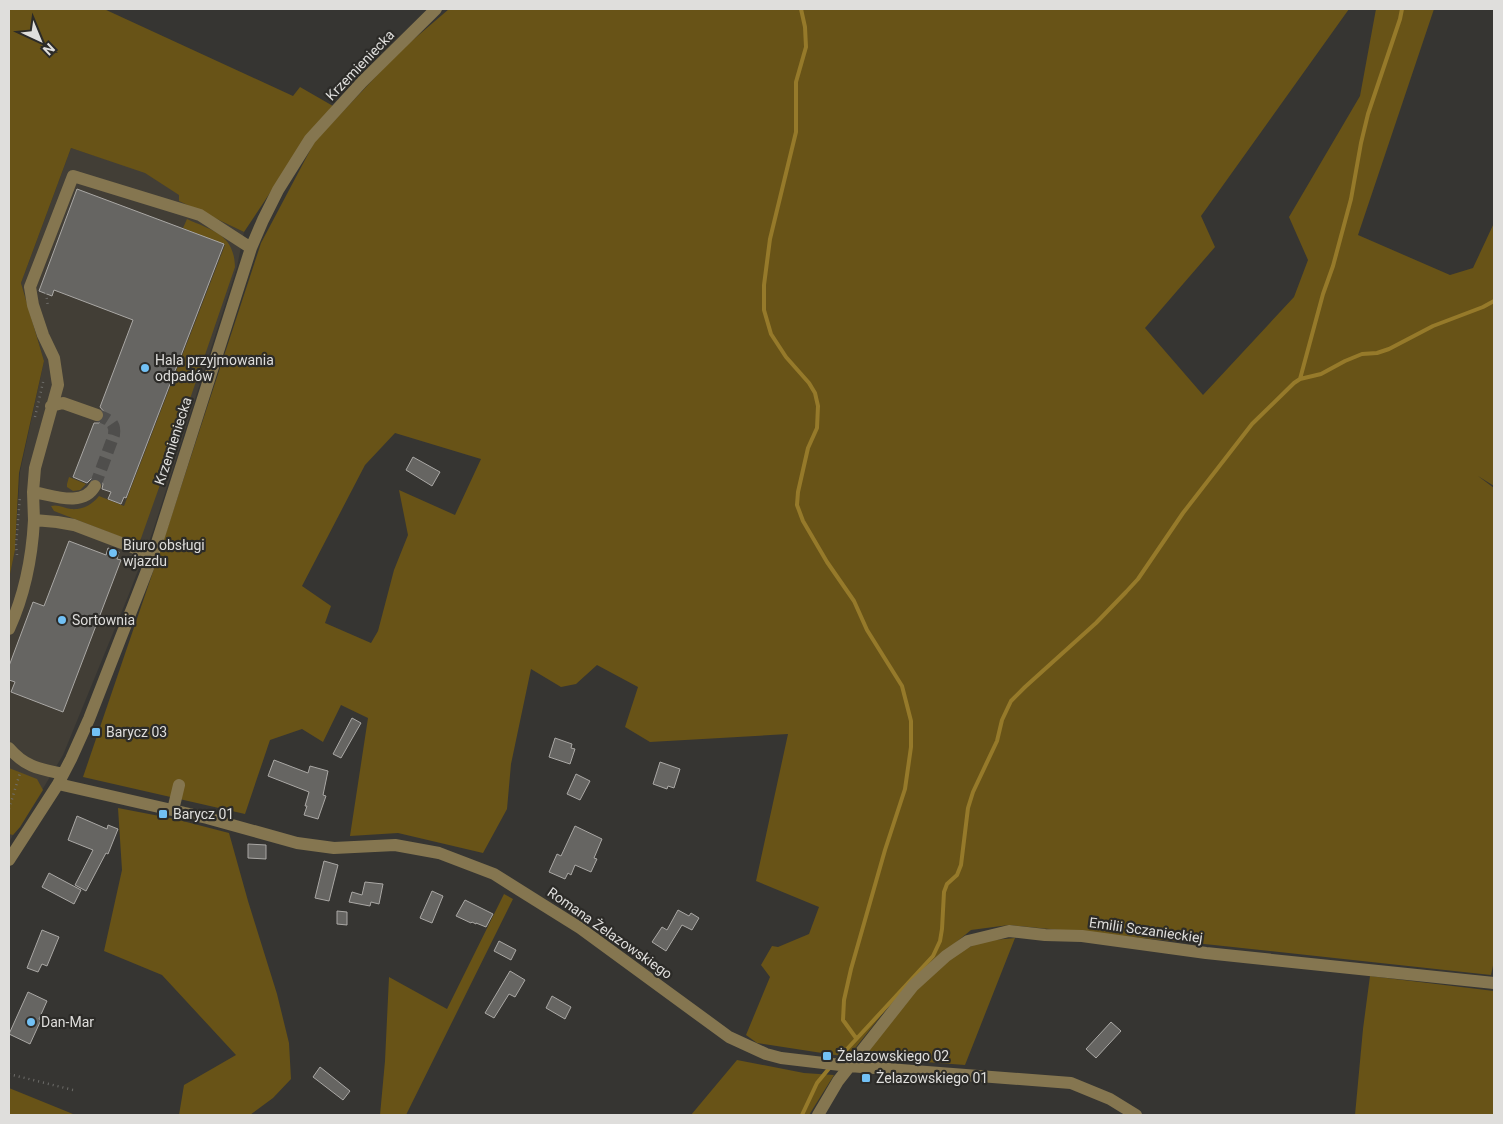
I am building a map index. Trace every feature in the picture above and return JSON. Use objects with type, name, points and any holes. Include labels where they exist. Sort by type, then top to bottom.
[{"type":"street","name":"Krzemieniecka","points":[[9,860],[61,779],[89,719],[153,556],[251,248],[278,190],[310,139],[362,82],[436,9]]},
{"type":"street","points":[[9,629],[27,578],[32,552],[33,492],[36,468],[58,385],[54,358],[43,335],[33,305],[30,287],[73,176],[200,215],[251,248]]},
{"type":"street","points":[[51,406],[63,403],[97,415]]},
{"type":"street","points":[[33,492],[81,499],[95,486]]},
{"type":"street","points":[[34,520],[74,526],[153,556]]},
{"type":"street","name":"Romana Żelazowskiego","points":[[9,748],[24,762],[61,779],[298,843],[334,848],[395,845],[439,853],[494,874],[580,928],[729,1037],[766,1054],[781,1058],[846,1066],[1071,1084],[1110,1099],[1136,1115]]},
{"type":"street","points":[[173,810],[178,785]]},
{"type":"street","name":"Emilii Sczanieckiej","points":[[818,1115],[846,1066],[912,986],[946,956],[968,941],[1008,930],[1045,935],[1082,936],[1206,953],[1494,983]]},
{"type":"path","points":[[18,559],[16,545],[19,498]]},
{"type":"path","points":[[9,810],[21,769]]},
{"type":"path","points":[[9,1074],[73,1090]]},
{"type":"shaded area","points":[[9,9],[104,9],[293,96],[300,87],[333,106],[305,140],[244,232],[179,201],[179,195],[145,173],[71,148],[21,283],[44,361],[19,473],[15,550],[9,579]]},
{"type":"shaded area","points":[[449,9],[1349,9],[1201,216],[1215,247],[1145,328],[1203,395],[1294,297],[1308,260],[1289,217],[1360,96],[1376,9],[1434,9],[1358,235],[1450,275],[1473,268],[1494,223],[1494,486],[1478,476],[1494,488],[1494,961],[1491,975],[1009,925],[971,930],[910,983],[848,1057],[757,1043],[746,1035],[770,977],[761,965],[772,946],[778,947],[809,934],[819,907],[756,881],[788,734],[650,742],[625,727],[638,687],[597,665],[576,684],[561,687],[531,669],[511,764],[507,809],[483,853],[398,833],[350,836],[368,718],[341,705],[323,742],[302,729],[270,740],[245,814],[83,777],[157,560],[261,243],[315,141],[400,51]],"holes":[[[395,433],[481,459],[455,515],[399,490],[408,535],[394,570],[378,631],[371,643],[325,623],[331,606],[302,586],[365,465]]]},
{"type":"shaded area","points":[[71,148],[145,172],[180,195],[180,201],[244,232],[237,267],[153,531],[129,594],[63,755],[9,843],[9,578],[15,550],[20,472],[44,361],[21,283]]},
{"type":"shaded area","points":[[187,219],[213,231],[226,240],[234,256],[235,267],[139,544],[54,511],[51,506],[79,509],[90,504],[99,496],[124,506],[225,245],[183,228]]},
{"type":"shaded area","points":[[69,477],[86,484],[80,490],[73,491],[67,487]]},
{"type":"shaded area","points":[[9,768],[37,779],[43,790],[13,835],[9,834]]},
{"type":"shaded area","points":[[118,808],[175,819],[229,833],[277,994],[289,1043],[291,1079],[273,1098],[250,1115],[179,1115],[184,1085],[236,1055],[162,975],[104,951],[122,870]]},
{"type":"shaded area","points":[[504,894],[513,899],[406,1115],[380,1115],[389,977],[447,1009]]},
{"type":"shaded area","points":[[1015,938],[965,1065],[860,1057],[920,982],[954,954],[983,941]]},
{"type":"shaded area","points":[[1370,976],[1494,991],[1494,1115],[1355,1115]]},
{"type":"shaded area","points":[[737,1060],[804,1073],[834,1075],[809,1115],[691,1115]]},
{"type":"shaded area","points":[[9,1088],[73,1114],[76,1115],[9,1115]]},
{"type":"building","points":[[77,189],[224,244],[126,498],[124,497],[121,504],[108,499],[111,492],[102,489],[103,484],[100,479],[92,478],[87,483],[73,477],[94,423],[99,423],[104,418],[105,413],[100,407],[133,320],[54,290],[52,296],[39,291]]},
{"type":"building","points":[[413,457],[440,472],[432,486],[406,470]]},
{"type":"building","name":"Sortownia","points":[[69,541],[106,555],[108,548],[119,552],[117,559],[121,560],[63,712],[11,692],[15,682],[9,680],[9,666],[33,602],[44,606]]},
{"type":"building","points":[[352,718],[361,723],[341,758],[333,754]]},
{"type":"building","points":[[555,738],[572,744],[571,748],[575,749],[570,764],[549,757]]},
{"type":"building","points":[[274,760],[308,773],[310,766],[328,771],[323,795],[326,796],[318,819],[304,815],[309,792],[268,776]]},
{"type":"building","points":[[660,762],[680,769],[674,788],[668,786],[667,789],[653,784]]},
{"type":"building","points":[[576,774],[590,781],[580,800],[567,794]]},
{"type":"building","points":[[77,816],[107,829],[108,825],[118,829],[108,854],[106,853],[86,891],[75,885],[93,850],[68,840]]},
{"type":"building","points":[[575,826],[602,839],[594,858],[597,859],[591,872],[575,865],[571,875],[568,873],[565,879],[549,872],[557,854],[561,856]]},
{"type":"building","points":[[248,844],[266,845],[266,859],[248,858]]},
{"type":"building","points":[[324,861],[338,865],[329,901],[315,898]]},
{"type":"building","points":[[49,873],[81,890],[74,904],[42,887]]},
{"type":"building","points":[[365,882],[383,884],[379,904],[371,902],[370,906],[349,902],[352,892],[362,895]]},
{"type":"building","points":[[432,891],[443,896],[432,923],[420,918]]},
{"type":"building","points":[[465,900],[493,914],[486,927],[456,916]]},
{"type":"building","points":[[678,910],[689,916],[691,913],[699,918],[692,930],[682,925],[666,951],[652,942],[662,927],[667,930]]},
{"type":"building","points":[[337,911],[347,912],[347,925],[337,924]]},
{"type":"building","points":[[42,930],[59,937],[47,966],[42,964],[38,972],[27,968]]},
{"type":"building","points":[[499,941],[516,950],[511,960],[494,951]]},
{"type":"building","points":[[510,971],[525,980],[515,997],[509,994],[494,1018],[485,1013]]},
{"type":"building","points":[[28,992],[47,1001],[30,1044],[9,1034]]},
{"type":"building","points":[[552,996],[571,1007],[565,1019],[546,1008]]},
{"type":"building","points":[[1111,1022],[1121,1031],[1096,1058],[1086,1049]]},
{"type":"building","points":[[320,1067],[350,1091],[343,1100],[313,1077]]},
{"type":"waterway","points":[[801,9],[805,27],[806,47],[796,82],[796,132],[770,239],[764,285],[764,310],[771,334],[786,357],[809,383],[815,393],[818,406],[817,428],[808,448],[797,505],[803,521],[827,562],[854,601],[867,630],[902,686],[911,721],[911,747],[905,789],[885,850],[844,1000],[843,1020],[856,1038]]},
{"type":"waterway","points":[[1300,379],[1351,199],[1368,114],[1402,9]]},
{"type":"waterway","points":[[836,1061],[933,956],[940,941],[944,892],[947,884],[957,875],[961,865],[968,808],[973,792],[997,741],[1002,720],[1011,701],[1096,623],[1138,579],[1183,513],[1252,424],[1294,383],[1300,379],[1321,374],[1362,354],[1377,353],[1389,349],[1433,326],[1494,301]]},
{"type":"waterway","points":[[802,1115],[817,1083],[831,1066]]},
{"type":"tunnel","points":[[95,486],[114,435],[112,424],[105,418],[97,415]]},
{"type":"place","name":"Hala przyjmowania odpadów","points":[[145,368]]},
{"type":"place","name":"Biuro obsługi wjazdu","points":[[113,553]]},
{"type":"place","name":"Sortownia","points":[[62,620]]},
{"type":"place","name":"Barycz 03","points":[[96,732]]},
{"type":"place","name":"Barycz 01","points":[[163,814]]},
{"type":"place","name":"Dan-Mar","points":[[31,1022]]},
{"type":"place","name":"Żelazowskiego 02","points":[[827,1056]]},
{"type":"place","name":"Żelazowskiego 01","points":[[866,1078]]}]
